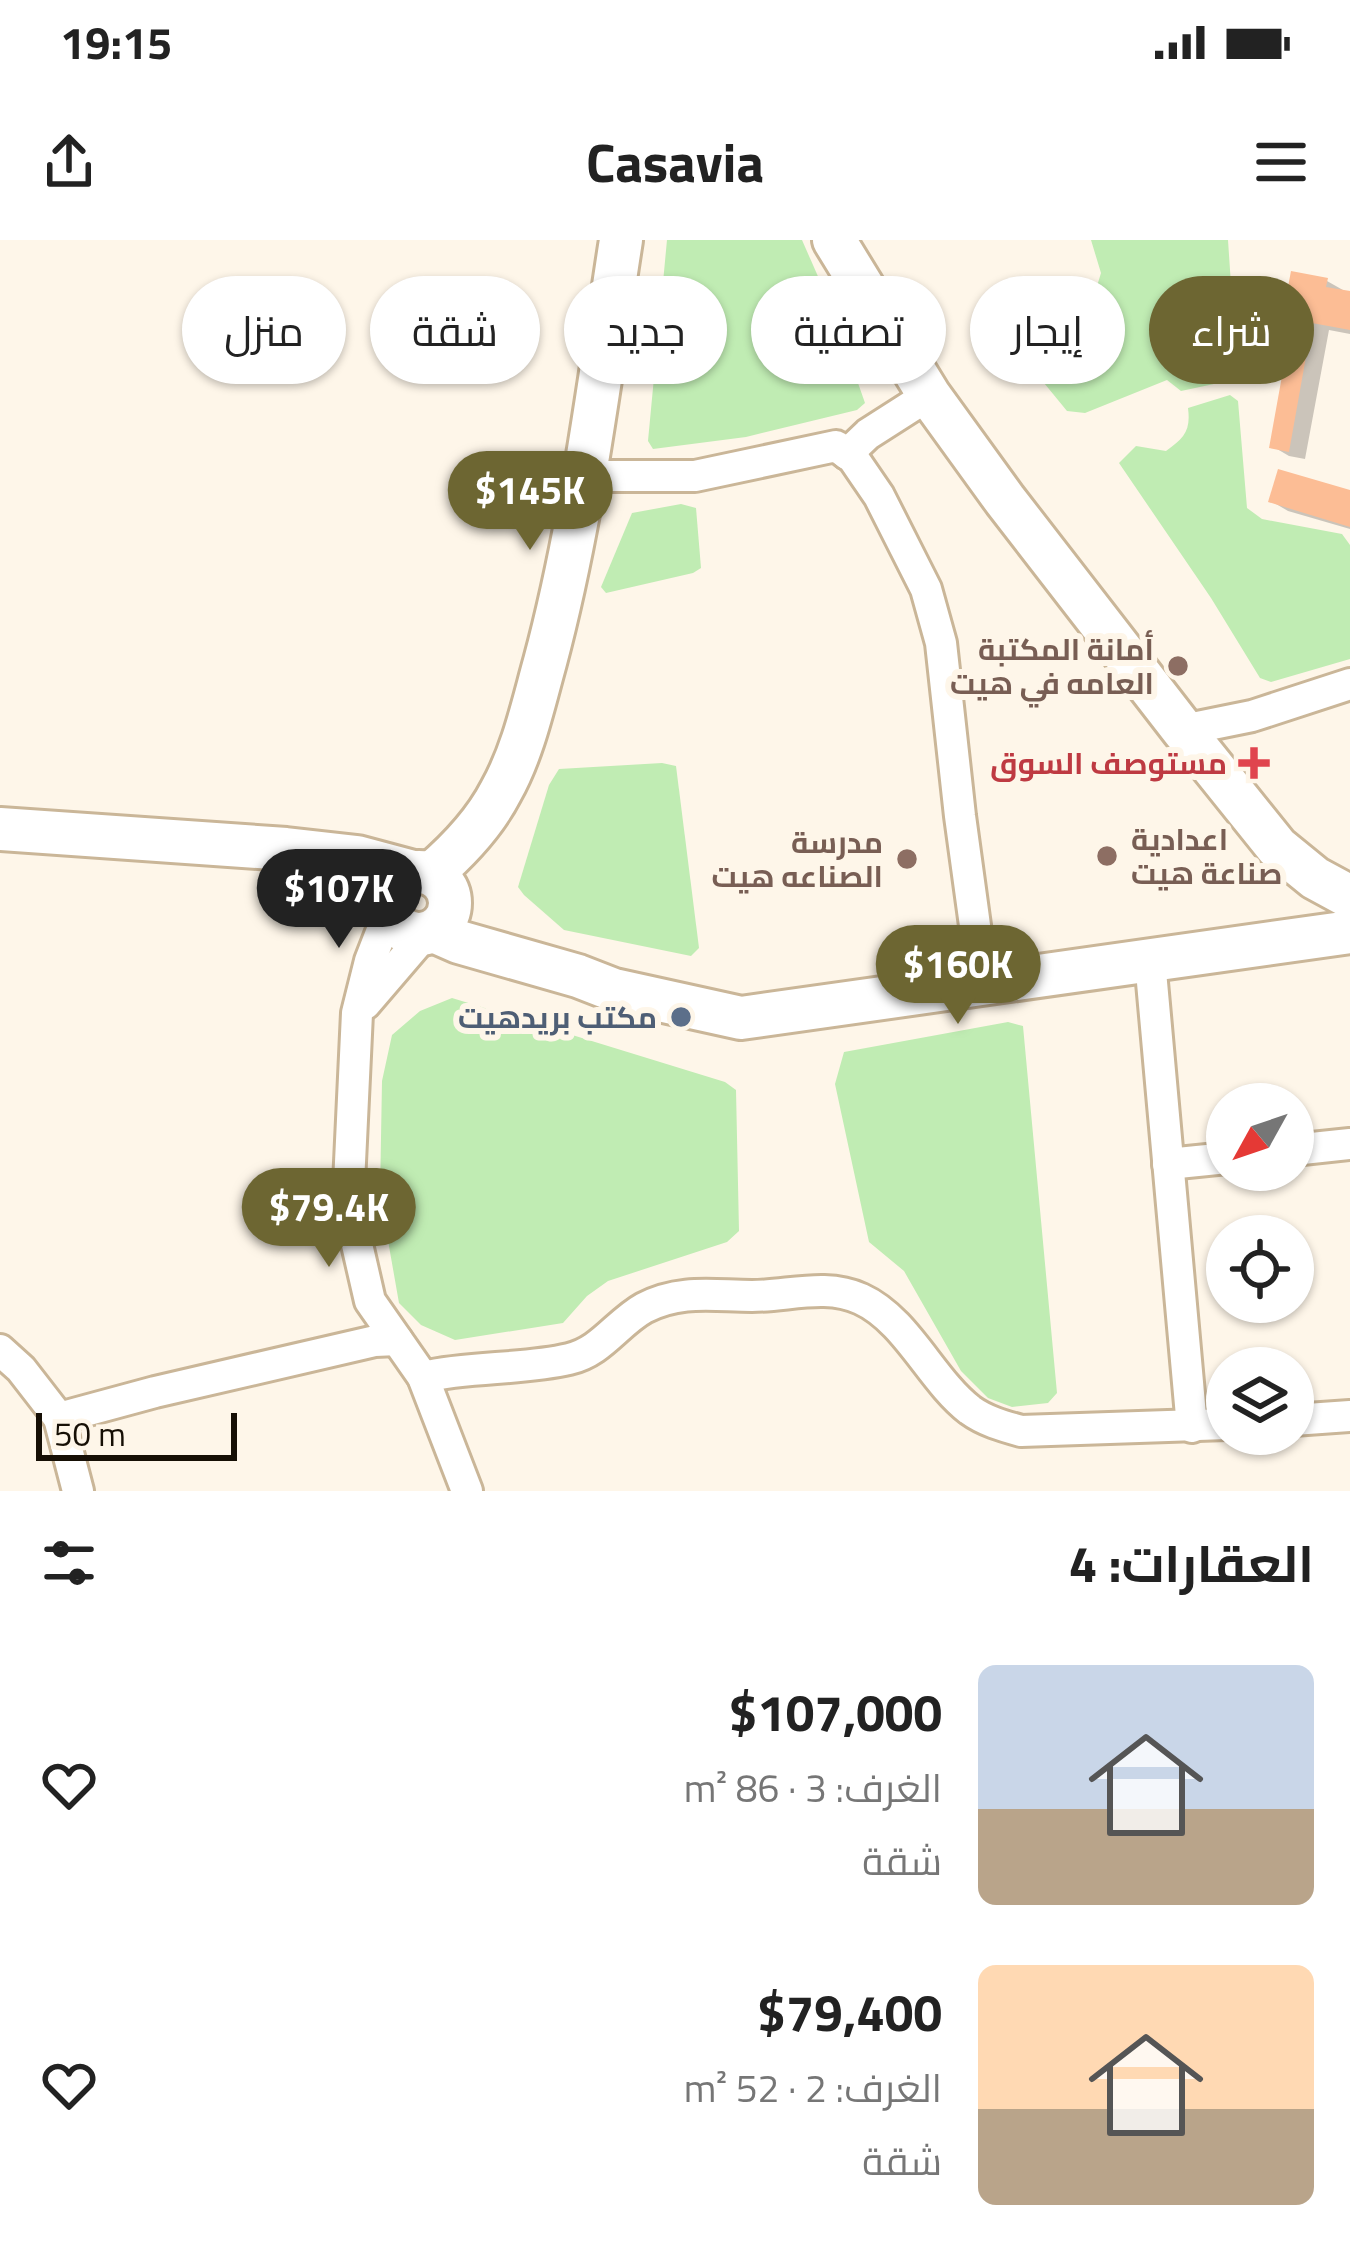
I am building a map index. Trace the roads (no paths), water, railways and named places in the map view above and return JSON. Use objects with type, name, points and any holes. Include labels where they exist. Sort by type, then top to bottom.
[{"type":"main road","points":[[423,903],[451,857],[501,793],[513,768],[555,624],[621,240]]},
{"type":"main road","points":[[834,240],[929,395],[1184,730],[1277,847],[1315,878],[1350,897]]},
{"type":"main road","points":[[0,830],[357,857],[423,903],[459,942],[614,990],[741,1018],[1350,932]]},
{"type":"street","points":[[848,454],[868,434],[929,395]]},
{"type":"street","points":[[584,476],[694,476],[836,446],[854,458],[879,496],[926,590],[941,643],[983,984]]},
{"type":"street","points":[[1184,730],[1252,716],[1350,684]]},
{"type":"street","points":[[423,903],[370,961],[357,1013],[349,1205],[370,1301],[423,1377],[467,1491]]},
{"type":"street","points":[[1150,960],[1192,1427]]},
{"type":"street","points":[[1314,1148],[1350,1144]]},
{"type":"street","points":[[1168,1164],[1206,1160]]},
{"type":"street","points":[[423,1377],[572,1359],[607,1340],[646,1308],[695,1294],[841,1292],[866,1300],[885,1315],[969,1409],[992,1423],[1021,1431],[1206,1426]]},
{"type":"street","points":[[58,1418],[375,1341],[397,1340]]},
{"type":"street","points":[[0,1350],[21,1369],[58,1418],[78,1491]]},
{"type":"street","points":[[1314,1419],[1350,1416]]},
{"type":"place","name":"أمانة المكتبة العامه في هيت","points":[[1178,666]]},
{"type":"place","name":"مستوصف السوق","points":[[1254,763]]},
{"type":"place","name":"اعدادية صناعة هيت","points":[[1107,856]]},
{"type":"place","name":"مدرسة الصناعه هيت","points":[[907,859]]},
{"type":"place","name":"مكتب بريدهيت","points":[[681,1017]]}]
